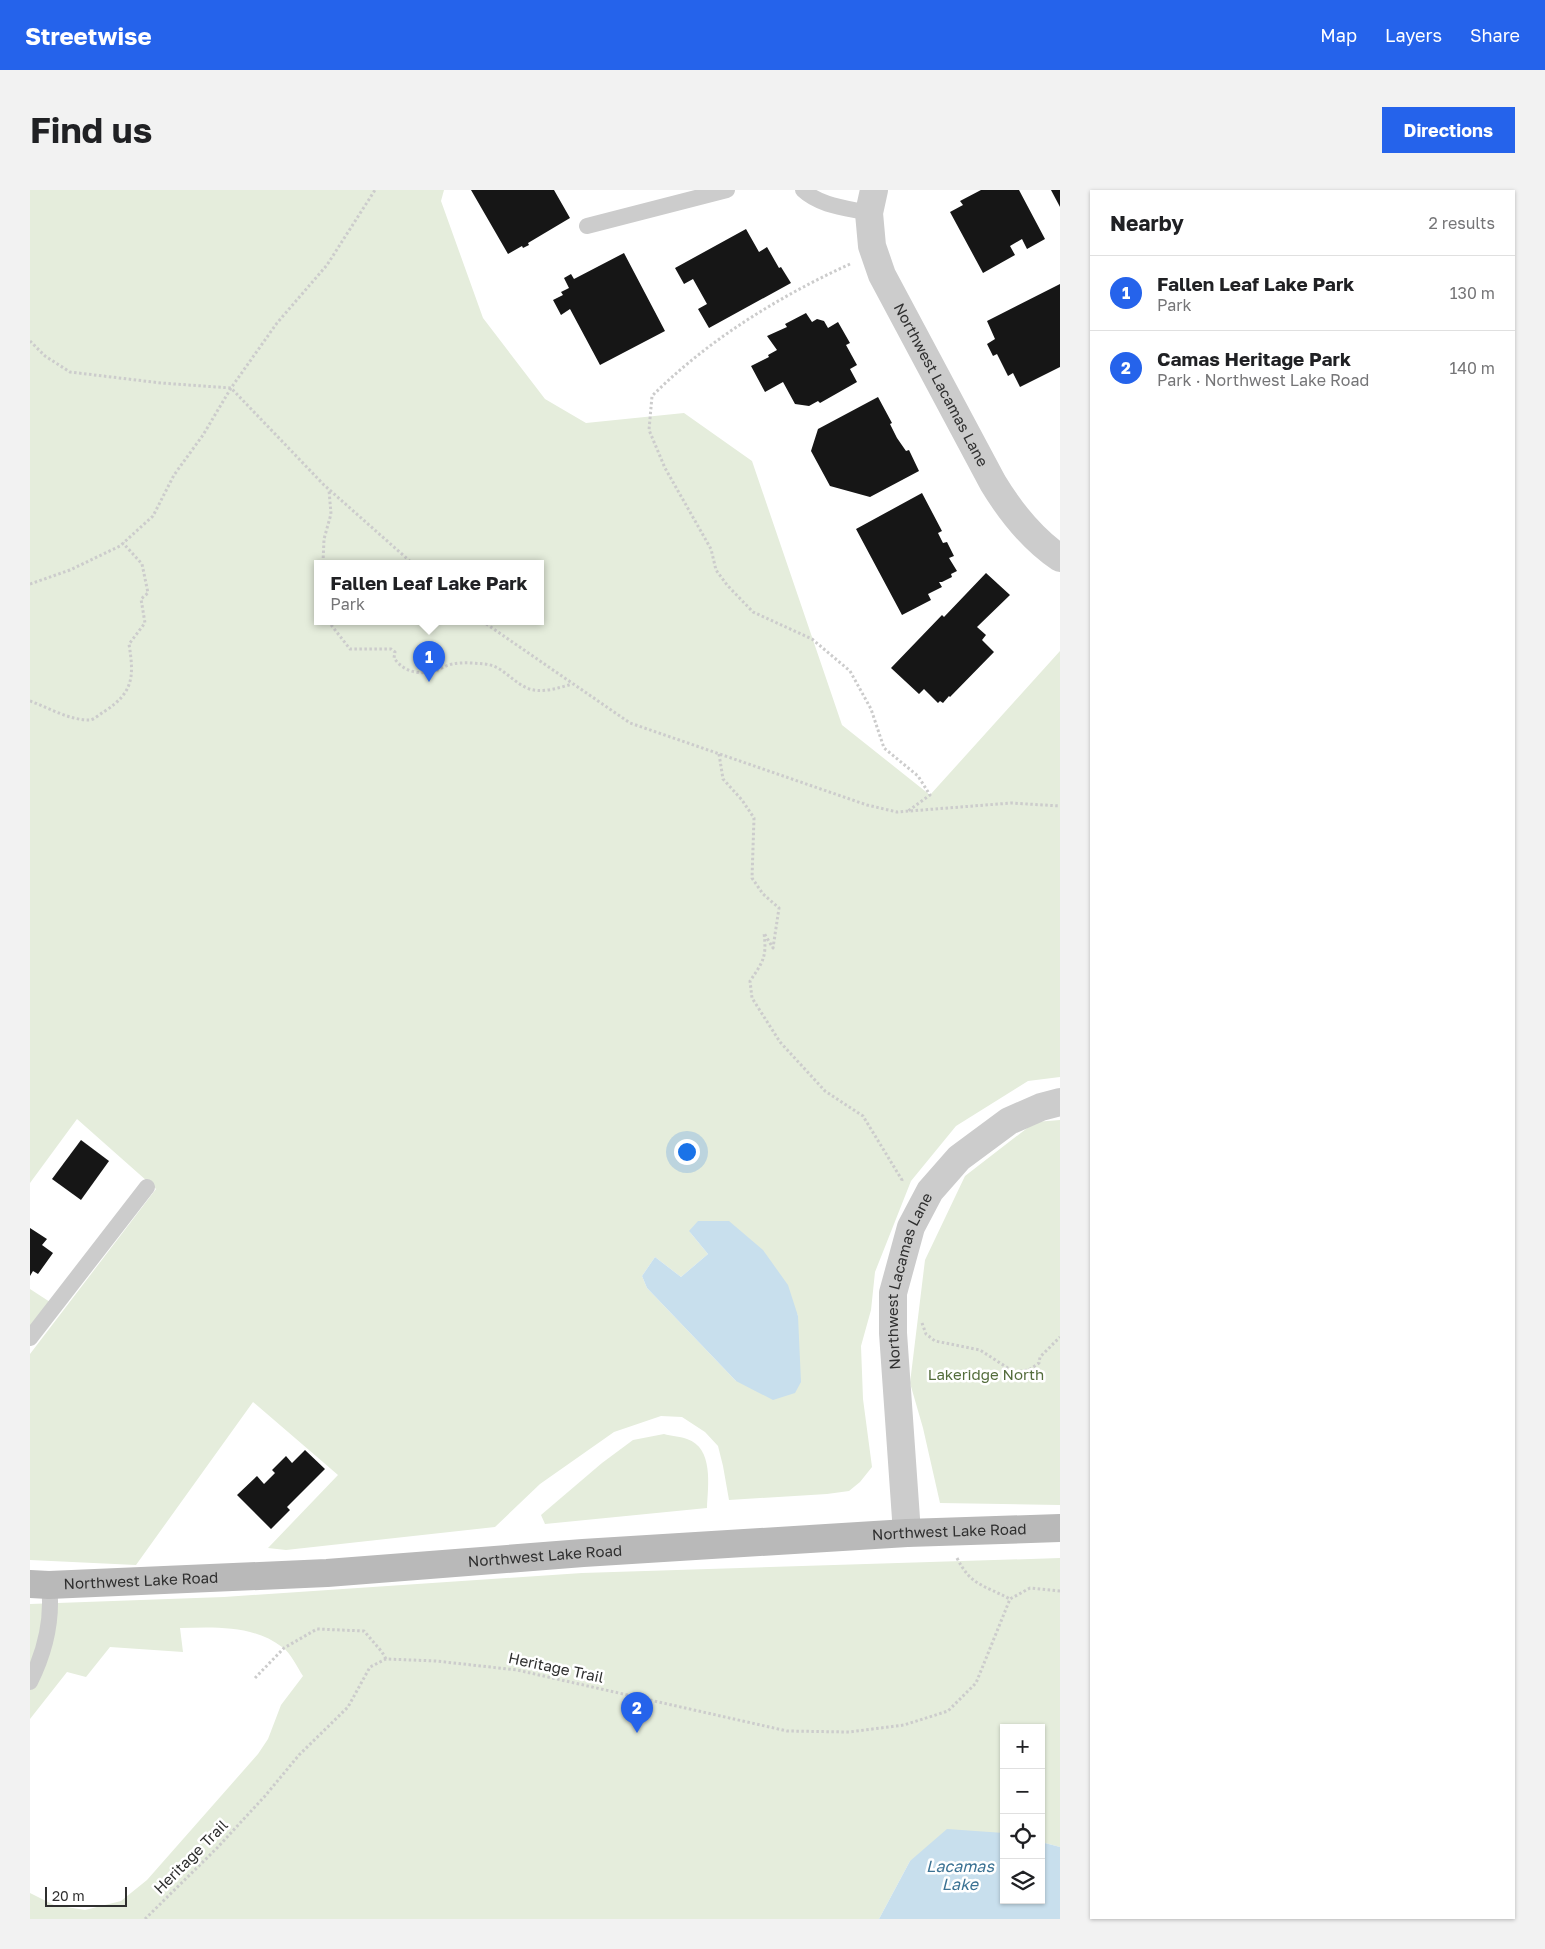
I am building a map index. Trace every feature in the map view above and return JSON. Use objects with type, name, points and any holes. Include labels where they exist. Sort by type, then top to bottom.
[{"type":"main road","name":"Northwest Lake Road","points":[[40,1585],[328,1573],[583,1553],[907,1532],[1060,1528]]},
{"type":"street","name":"Northwest Lacamas Lane","points":[[872,202],[872,246],[882,275],[993,483],[1007,505],[1024,526],[1060,558]]},
{"type":"street","name":"Northwest Lacamas Lane","points":[[907,1532],[893,1333],[893,1301],[912,1227],[930,1191],[959,1158],[1009,1121],[1041,1107],[1060,1102]]},
{"type":"lane","points":[[587,226],[727,190]]},
{"type":"lane","points":[[803,190],[811,198],[822,202],[872,202]]},
{"type":"lane","points":[[30,1338],[147,1187]]},
{"type":"lane","points":[[30,1682],[37,1667],[49,1625],[51,1608],[40,1585]]},
{"type":"path","points":[[30,584],[70,570],[120,546],[153,516],[174,475],[232,388],[277,322],[327,265],[375,190]]},
{"type":"path","points":[[853,262],[813,281],[773,305],[727,334],[676,372],[652,396],[649,430],[665,468],[711,549],[716,570],[727,586],[753,612],[812,640],[850,672],[871,709],[884,748],[918,776],[930,795],[908,811]]},
{"type":"path","points":[[30,341],[45,356],[70,372],[161,383],[232,388],[329,489],[409,560]]},
{"type":"path","points":[[323,560],[324,539],[331,514],[329,489]]},
{"type":"path","points":[[30,701],[72,718],[91,720],[111,707],[129,689],[133,667],[129,644],[145,624],[142,599],[148,593],[142,564],[123,543]]},
{"type":"path","points":[[331,625],[350,649],[391,649],[395,652],[394,658],[399,665],[407,670],[419,673],[436,671],[452,664],[487,664],[499,668],[527,688],[536,690],[573,684]]},
{"type":"path","points":[[488,625],[630,723],[867,805],[897,812],[1011,803],[1060,806]]},
{"type":"path","points":[[719,754],[723,779],[738,794],[754,818],[752,878],[763,894],[779,908],[773,948],[764,933],[766,951],[760,966],[750,981],[752,998],[780,1042],[825,1091],[863,1116],[902,1180],[899,1186]]},
{"type":"path","points":[[920,1316],[926,1334],[935,1341],[980,1350],[1014,1372],[1029,1370],[1039,1363],[1040,1357],[1060,1338]]},
{"type":"path","points":[[953,1531],[957,1558],[966,1574],[978,1584],[1010,1599],[1030,1588],[1060,1591]]},
{"type":"path","name":"Heritage Trail","points":[[144,1919],[217,1848],[265,1796],[299,1755],[348,1708],[370,1667],[386,1659],[436,1661],[517,1670],[787,1731],[848,1732],[904,1725],[948,1710],[976,1683],[1010,1599]]},
{"type":"path","points":[[255,1678],[284,1648],[317,1629],[364,1631],[386,1659]]},
{"type":"green space","points":[[30,190],[444,190],[441,201],[483,318],[545,399],[586,423],[684,413],[752,461],[842,725],[930,795],[1060,651],[1060,1077],[1028,1081],[956,1126],[911,1181],[875,1272],[871,1310],[861,1346],[863,1399],[872,1467],[860,1482],[849,1491],[729,1500],[718,1446],[705,1432],[682,1417],[661,1416],[614,1432],[540,1484],[495,1527],[286,1550],[268,1548],[338,1475],[253,1402],[136,1565],[30,1560],[30,1354],[156,1189],[77,1119],[30,1183]],"holes":[[[689,1231],[798,1315],[736,1381],[647,1288],[642,1276],[655,1257],[681,1277],[708,1254]]]},
{"type":"green space","name":"Lakeridge North","points":[[1060,1120],[1060,1505],[940,1503],[923,1428],[910,1383],[925,1260],[965,1176],[1035,1122]]},
{"type":"green space","points":[[30,1289],[50,1302],[30,1328]]},
{"type":"green space","points":[[664,1434],[687,1439],[702,1450],[708,1469],[707,1508],[545,1524],[541,1515],[602,1463],[633,1440]]},
{"type":"green space","points":[[1060,1558],[1060,1847],[1045,1843],[1045,1724],[1000,1724],[1000,1834],[910,1861],[879,1919],[30,1919],[30,1893],[54,1905],[85,1910],[121,1901],[147,1880],[258,1754],[268,1739],[281,1705],[303,1676],[291,1656],[285,1650],[271,1640],[259,1635],[233,1629],[207,1627],[180,1628],[183,1652],[110,1647],[86,1677],[67,1672],[30,1719],[30,1604],[224,1597],[582,1573]]},
{"type":"water","points":[[698,1221],[729,1221],[763,1250],[788,1285],[798,1316],[801,1382],[795,1393],[773,1400],[736,1381],[647,1288],[642,1276],[655,1257],[681,1277],[708,1254],[689,1231]]},
{"type":"water","name":"Lacamas Lake","points":[[947,1829],[1000,1833],[1000,1904],[1045,1904],[1045,1843],[1060,1847],[1060,1919],[879,1919],[910,1861]]},
{"type":"building","points":[[471,190],[554,190],[570,218],[528,243],[529,245],[523,248],[522,246],[508,254]]},
{"type":"building","points":[[981,190],[1019,190],[1045,239],[1027,249],[1022,239],[1010,246],[1015,255],[983,273],[950,212],[963,205],[960,201]]},
{"type":"building","points":[[1051,190],[1060,190],[1060,207]]},
{"type":"building","points":[[746,229],[759,252],[767,247],[779,268],[781,267],[791,283],[709,328],[698,309],[707,304],[693,279],[684,284],[675,268]]},
{"type":"building","points":[[624,253],[665,331],[600,365],[570,309],[561,315],[553,300],[563,295],[561,292],[569,288],[564,278],[571,274],[574,279]]},
{"type":"building","points":[[1060,284],[1060,367],[1020,387],[1013,373],[1008,376],[997,354],[993,356],[987,344],[995,339],[987,321]]},
{"type":"building","points":[[806,313],[812,322],[817,319],[824,321],[828,328],[838,322],[850,343],[846,345],[857,365],[850,369],[857,382],[820,403],[818,401],[809,406],[795,404],[783,382],[765,392],[751,366],[769,357],[768,355],[777,350],[767,336],[787,327],[785,324]]},
{"type":"building","points":[[878,397],[892,423],[890,424],[897,438],[906,451],[909,450],[919,471],[870,497],[830,486],[811,451],[818,429]]},
{"type":"building","points":[[922,493],[942,531],[938,533],[943,543],[947,542],[954,556],[949,558],[957,571],[951,574],[952,577],[939,582],[942,587],[928,594],[931,600],[902,615],[856,529]]},
{"type":"building","points":[[986,573],[1010,595],[977,627],[986,635],[982,640],[994,652],[950,697],[943,703],[940,701],[938,703],[924,689],[919,694],[891,668]]},
{"type":"building","points":[[81,1140],[109,1161],[81,1200],[52,1179]]},
{"type":"building","points":[[30,1228],[47,1239],[42,1245],[53,1253],[38,1274],[33,1271],[30,1276]]},
{"type":"building","points":[[305,1450],[325,1469],[287,1507],[290,1510],[271,1529],[237,1495],[257,1476],[264,1484],[275,1473],[272,1470],[286,1456],[292,1463]]},
{"type":"place","name":"Fallen Leaf Lake Park","points":[[429,682]]},
{"type":"place","name":"Camas Heritage Park","points":[[637,1733]]}]
